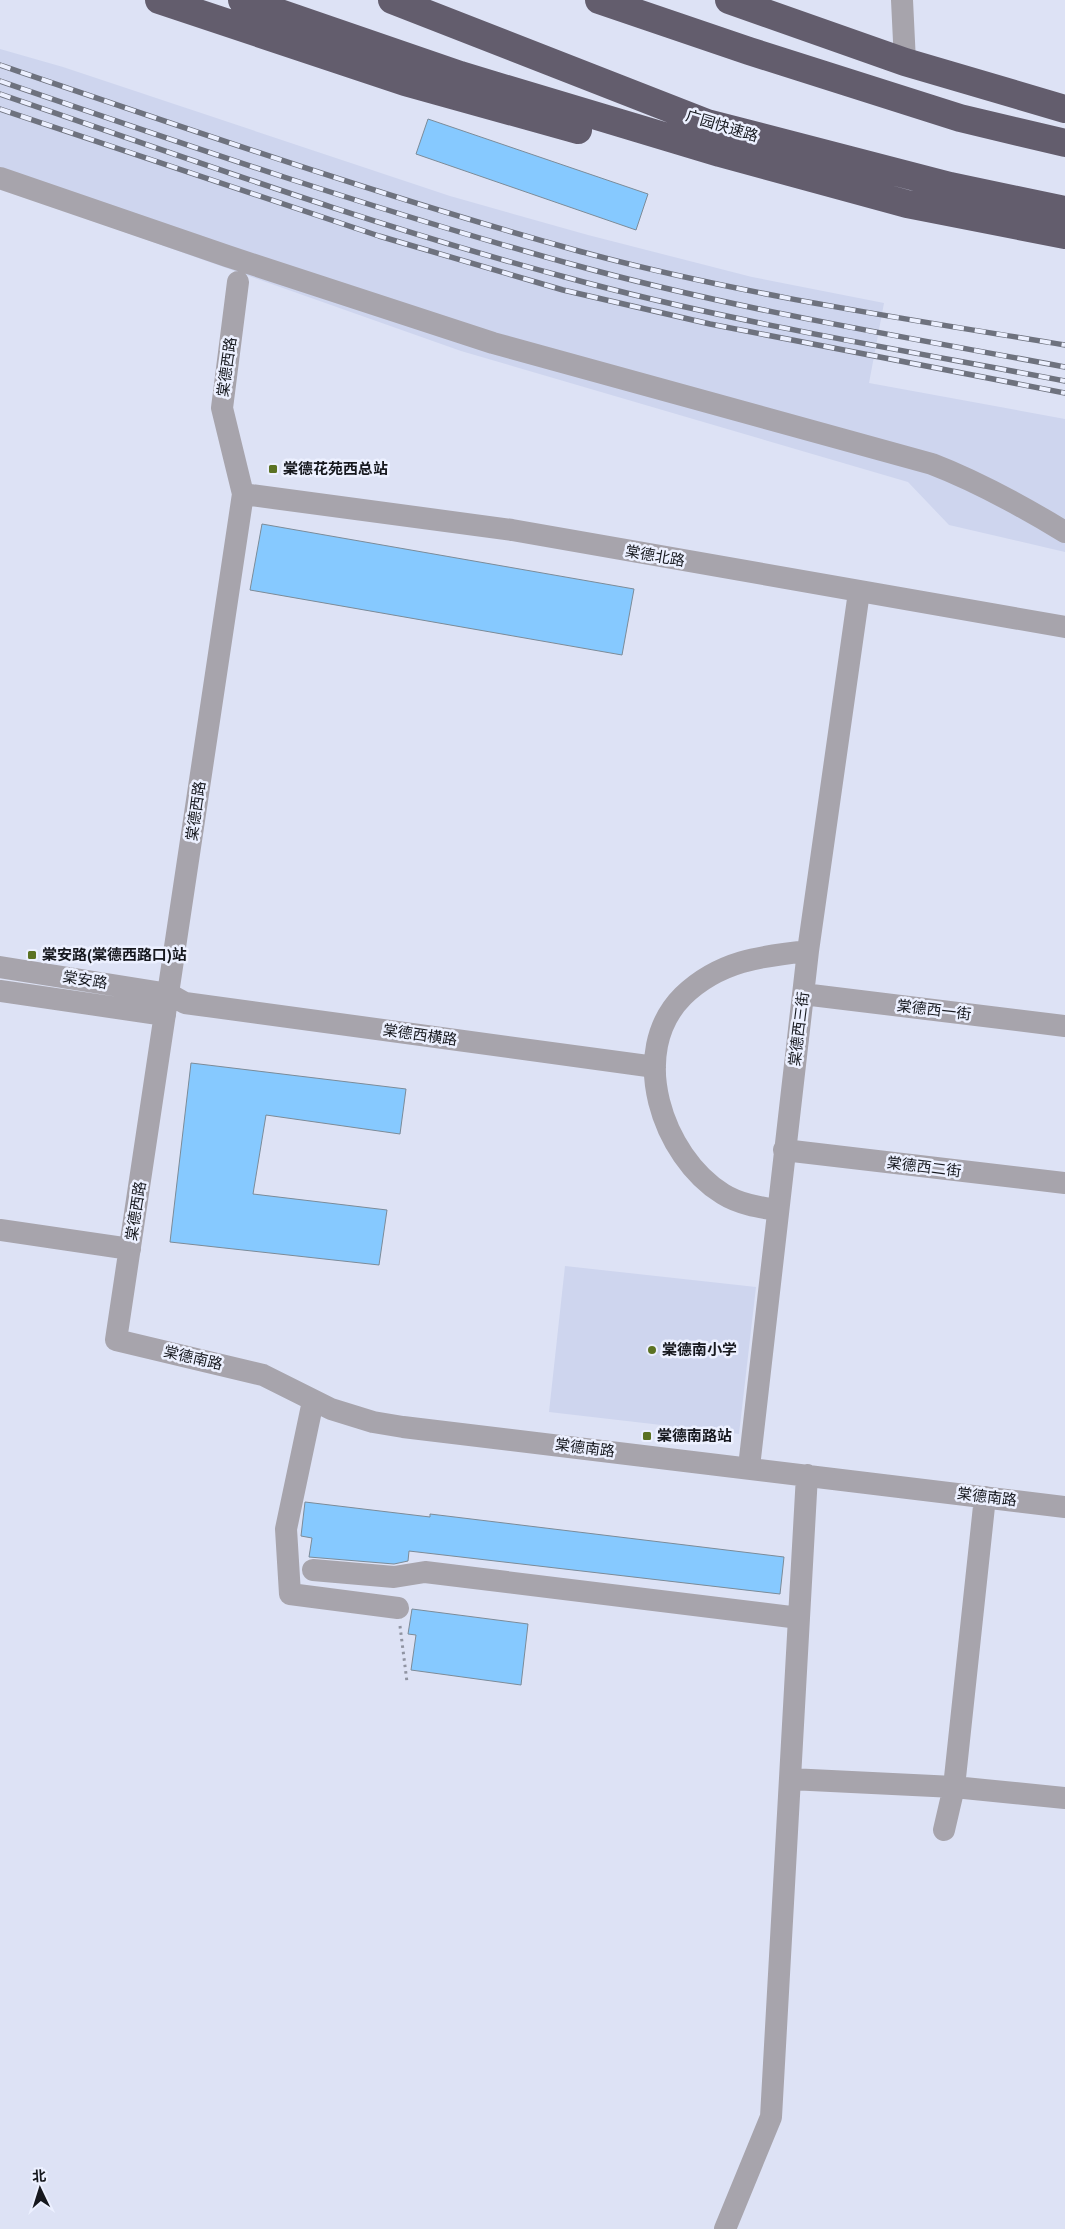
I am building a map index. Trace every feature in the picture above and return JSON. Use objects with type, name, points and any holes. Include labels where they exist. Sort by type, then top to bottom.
[{"type":"highway","points":[[159,0],[405,82],[582,131],[720,154]]},
{"type":"highway","points":[[242,0],[460,75],[720,154],[907,204],[1065,235]]},
{"type":"highway","name":"广园快速路","points":[[392,0],[706,123],[950,186],[1065,210]]},
{"type":"highway","points":[[599,0],[750,51],[960,118],[1065,143]]},
{"type":"highway","points":[[729,0],[905,62],[1065,109]]},
{"type":"street","points":[[902,0],[905,62]]},
{"type":"street","points":[[0,178],[227,256],[493,343],[932,464],[961,475],[1010,499],[1065,532]]},
{"type":"street","name":"棠德西路","points":[[116,1340],[173,1004],[243,494],[222,408],[238,282]]},
{"type":"street","name":"棠德北路","points":[[243,494],[512,530],[1065,627]]},
{"type":"street","name":"棠德西三街","points":[[749,1467],[808,951],[858,592]]},
{"type":"street","points":[[777,1210],[752,1206],[723,1194],[700,1174],[682,1154],[670,1130],[657,1091],[654,1067],[656,1046],[664,1023],[683,996],[699,984],[742,960],[767,955],[808,951]]},
{"type":"street","name":"棠安路","points":[[0,967],[173,1004]]},
{"type":"street","name":"棠安路","points":[[0,991],[173,1004]]},
{"type":"street","name":"棠德西一街","points":[[803,994],[1065,1026]]},
{"type":"street","name":"棠德西横路","points":[[173,1004],[654,1067]]},
{"type":"street","name":"棠德西二街","points":[[784,1150],[1065,1183]]},
{"type":"street","points":[[0,1230],[130,1249]]},
{"type":"street","name":"棠德南路","points":[[116,1340],[263,1375],[314,1401],[373,1422],[749,1467],[1065,1508]]},
{"type":"street","points":[[314,1401],[286,1529],[290,1594],[398,1608]]},
{"type":"street","points":[[725,2229],[771,2117],[807,1475]]},
{"type":"street","points":[[944,1830],[954,1788],[985,1497]]},
{"type":"street","points":[[313,1570],[394,1577],[425,1572],[799,1618]]},
{"type":"street","points":[[790,1779],[954,1788],[1065,1798]]},
{"type":"path","points":[[398,1608],[407,1682]]},
{"type":"shaded area","points":[[0,49],[63,67],[450,196],[588,235],[752,277],[884,303],[869,383],[1065,419],[1065,552],[949,525],[908,482],[461,351],[0,188]]},
{"type":"shaded area","name":"棠德南小学","points":[[565,1266],[756,1287],[739,1434],[549,1412]]},
{"type":"building","points":[[428,119],[648,194],[636,230],[416,154]]},
{"type":"building","points":[[262,524],[634,589],[622,655],[250,590]]},
{"type":"building","points":[[191,1063],[406,1089],[400,1134],[266,1115],[253,1194],[387,1210],[379,1265],[170,1242]]},
{"type":"building","points":[[305,1502],[430,1517],[430,1514],[784,1557],[780,1594],[409,1551],[408,1561],[394,1564],[309,1557],[312,1538],[301,1536]]},
{"type":"building","points":[[412,1609],[528,1624],[521,1685],[411,1670],[416,1635],[408,1634]]},
{"type":"railway","points":[[0,65],[358,185],[575,250],[696,280],[819,304],[1065,345]]},
{"type":"railway","points":[[0,81],[355,200],[571,264],[693,295],[755,308],[1065,367]]},
{"type":"railway","points":[[0,94],[352,214],[565,277],[689,308],[751,321],[1065,381]]},
{"type":"railway","points":[[0,109],[379,236],[563,290],[710,324],[1065,393]]},
{"type":"place","name":"棠德花苑西总站","points":[[273,469]]},
{"type":"place","name":"棠安路(棠德西路口)站","points":[[32,955]]},
{"type":"place","name":"棠德南小学","points":[[652,1350]]},
{"type":"place","name":"棠德南路站","points":[[647,1436]]}]
